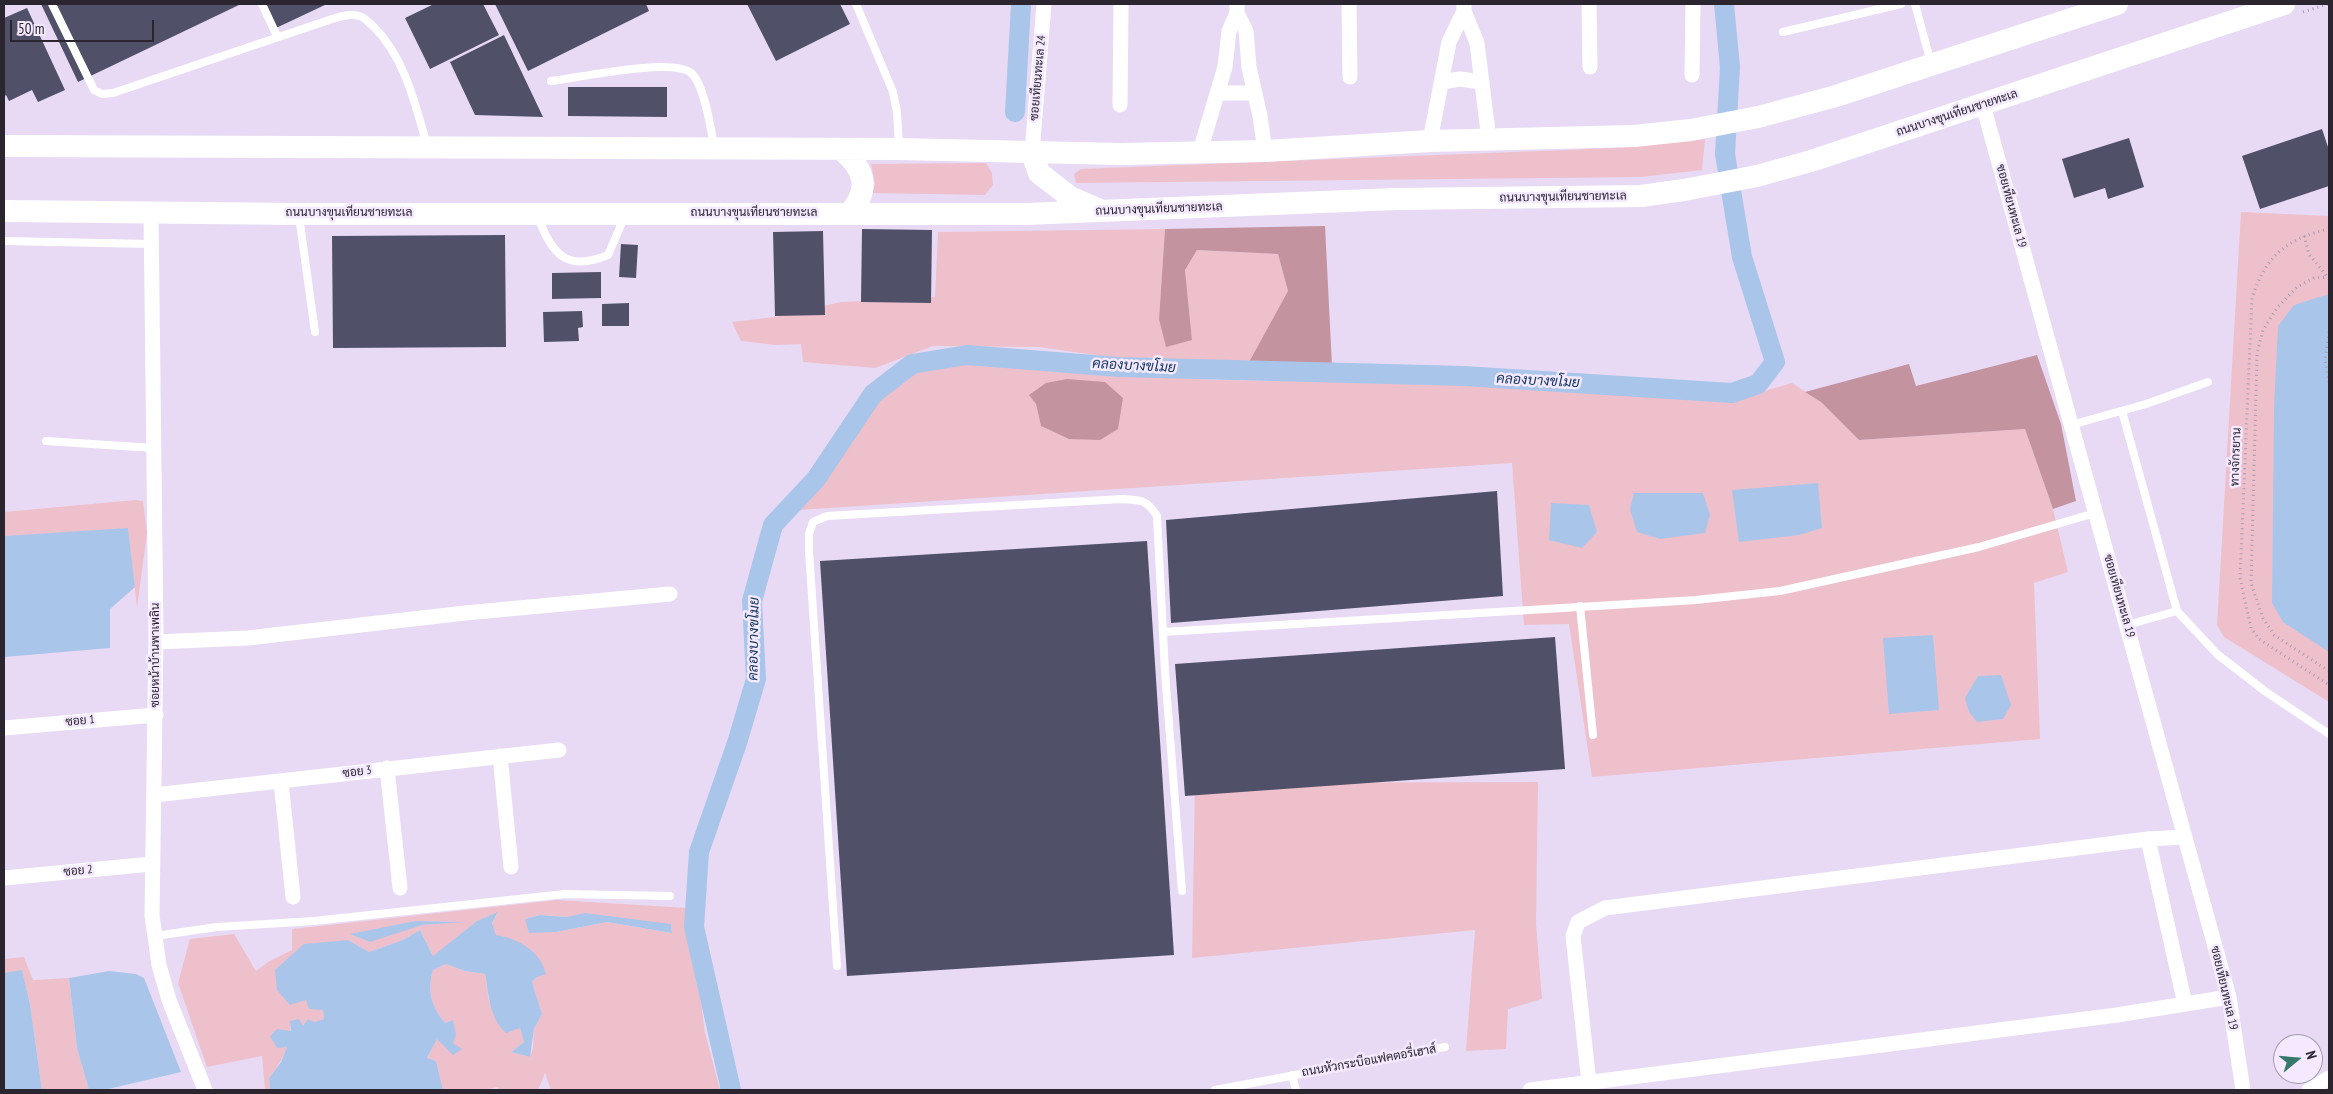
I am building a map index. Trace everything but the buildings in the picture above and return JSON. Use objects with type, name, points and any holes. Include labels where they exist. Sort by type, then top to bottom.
[{"type":"main road","points":[[4,146],[899,149],[1120,154],[1265,151],[1430,141],[1634,136],[1691,130],[1758,117],[1836,96],[2118,4]]},
{"type":"main road","name":"ถนนบางขุนเทียนชายทะเล","points":[[4,211],[298,214],[1026,214],[1396,199],[1640,196],[1757,176],[1983,105],[2284,4]]},
{"type":"main road","points":[[841,149],[857,166],[863,176],[864,184],[858,204],[849,214]]},
{"type":"main road","points":[[1032,153],[1039,173],[1070,198],[1103,211]]},
{"type":"street","name":"ซอยเทียนทะเล 24","points":[[1032,153],[1044,4]]},
{"type":"street","points":[[1120,105],[1121,4]]},
{"type":"street","points":[[1349,4],[1350,77]]},
{"type":"street","points":[[1590,4],[1590,67]]},
{"type":"street","points":[[1692,75],[1693,4]]},
{"type":"street","points":[[1430,141],[1449,42],[1464,7]]},
{"type":"street","points":[[1464,7],[1477,43],[1489,140]]},
{"type":"street","points":[[1200,151],[1225,67],[1230,31],[1237,9]]},
{"type":"street","points":[[1237,9],[1246,31],[1249,67],[1265,151]]},
{"type":"street","points":[[1442,82],[1460,79],[1481,82]]},
{"type":"street","points":[[1218,93],[1255,94]]},
{"type":"street","name":"ซอยเทียนทะเล 19","points":[[1983,105],[2229,997],[2243,1090]]},
{"type":"street","name":"ซอยหน้าบ้านพาเพลิน","points":[[151,212],[156,642],[152,915],[159,965],[169,1000],[206,1090]]},
{"type":"street","points":[[156,642],[248,638],[465,612],[670,594]]},
{"type":"street","name":"ซอย 1","points":[[4,728],[156,715]]},
{"type":"street","name":"ซอย 3","points":[[154,795],[559,750]]},
{"type":"street","points":[[500,756],[511,867]]},
{"type":"street","points":[[387,768],[400,888]]},
{"type":"street","points":[[281,782],[293,897]]},
{"type":"street","points":[[1589,1083],[1573,936],[1578,922],[1605,908],[2148,839],[2184,837]]},
{"type":"street","points":[[2148,839],[2185,1004]]},
{"type":"street","name":"ซอย 2","points":[[4,878],[152,864]]},
{"type":"street","points":[[1530,1090],[2229,997]]},
{"type":"street","points":[[2310,1090],[2329,1078]]},
{"type":"lane","points":[[52,4],[94,90],[102,94],[113,93],[277,36],[348,14],[363,17],[382,35],[399,61],[414,98],[428,147]]},
{"type":"lane","points":[[262,4],[277,36]]},
{"type":"lane","points":[[856,4],[893,92],[897,112],[899,149]]},
{"type":"lane","points":[[1783,32],[1901,4]]},
{"type":"lane","points":[[1915,4],[1931,65]]},
{"type":"lane","points":[[551,81],[661,66],[680,67],[693,74],[702,94],[714,149]]},
{"type":"lane","points":[[536,213],[543,232],[554,248],[570,261],[578,263],[590,262],[608,254],[625,213]]},
{"type":"lane","points":[[298,214],[315,332]]},
{"type":"lane","points":[[4,241],[151,244]]},
{"type":"lane","points":[[2071,425],[2122,411],[2208,382]]},
{"type":"lane","points":[[2122,411],[2177,611],[2217,654],[2266,692],[2329,734]]},
{"type":"lane","points":[[46,441],[153,448]]},
{"type":"lane","points":[[836,966],[809,551],[809,534],[813,522],[827,516],[1112,500],[1142,500],[1152,508],[1157,516],[1163,632],[1182,891]]},
{"type":"lane","points":[[1163,632],[1696,600],[1780,590],[1979,547],[2095,513]]},
{"type":"lane","points":[[1580,606],[1593,734]]},
{"type":"lane","points":[[2127,625],[2177,611]]},
{"type":"lane","points":[[155,936],[217,927],[314,921],[564,894],[670,896]]},
{"type":"lane","name":"ถนนหัวกระบือแฟคตอรี่เฮาส์","points":[[1216,1090],[1445,1047]]},
{"type":"lane","name":"ถนนหัวกระบือแฟคตอรี่เฮาส์","points":[[1292,1075],[1296,1090]]},
{"type":"path","name":"ทางจักรยาน","points":[[2329,229],[2304,236],[2285,247],[2269,261],[2258,279],[2252,298],[2240,578],[2251,628],[2259,639],[2329,685]]},
{"type":"path","points":[[2304,236],[2309,254],[2329,278]]},
{"type":"path","points":[[2329,278],[2314,278],[2297,287],[2277,308],[2263,330],[2257,354],[2251,584],[2263,618],[2274,635],[2329,671]]},
{"type":"path","points":[[2329,332],[2325,360],[2329,382]]},
{"type":"shaded area","points":[[1705,139],[1702,170],[1641,177],[1076,183],[1074,174],[1081,169],[1616,148]]},
{"type":"shaded area","points":[[986,163],[992,173],[993,185],[985,195],[872,193],[875,184],[871,164]]},
{"type":"shaded area","points":[[2241,212],[2329,216],[2329,702],[2224,637],[2217,625]]},
{"type":"shaded area","points":[[1325,226],[1332,366],[1249,362],[1288,291],[1278,254],[1197,250],[1185,270],[1192,340],[1166,347],[1159,319],[1165,229]]},
{"type":"shaded area","points":[[1165,229],[1159,319],[1192,340],[1185,270],[1197,250],[1278,254],[1288,291],[1249,362],[1116,358],[1039,347],[933,346],[875,368],[803,362],[801,344],[776,345],[741,341],[732,322],[775,317],[841,302],[935,297],[938,232]]},
{"type":"shaded area","points":[[2037,355],[2061,424],[2076,501],[2053,509],[2025,429],[1859,440],[1821,402],[1805,392],[1909,364],[1916,386]]},
{"type":"shaded area","points":[[962,362],[1086,373],[1217,380],[1430,383],[1713,398],[1751,395],[1792,383],[1821,402],[1859,440],[2025,429],[2053,509],[2068,572],[2034,583],[2040,739],[1592,777],[1569,624],[1524,625],[1512,463],[799,510],[822,482],[879,399],[913,370]],"holes":[[[1029,394],[1069,439],[1041,426],[1036,404]]]},
{"type":"shaded area","points":[[1067,379],[1105,382],[1123,398],[1118,429],[1100,440],[1069,439],[1041,426],[1036,404],[1029,395],[1046,383]]},
{"type":"shaded area","points":[[135,500],[143,501],[147,533],[137,608],[128,529],[4,536],[4,512]]},
{"type":"shaded area","points":[[1538,782],[1536,924],[1542,999],[1508,1009],[1506,1049],[1466,1051],[1475,930],[1192,958],[1195,783]]},
{"type":"shaded area","points":[[557,900],[688,908],[705,1033],[720,1090],[551,1090],[545,1073],[538,1090],[498,1090],[498,1087],[483,1090],[443,1090],[436,1061],[427,1059],[437,1038],[453,1043],[453,1020],[445,1023],[433,1004],[430,985],[433,970],[446,964],[465,971],[485,974],[489,1002],[520,1028],[524,1042],[511,1052],[530,1057],[533,1048],[534,1029],[542,1014],[532,982],[537,977],[496,935],[492,923],[498,913],[433,956],[420,930],[403,940],[369,952],[348,940],[307,1000],[323,1010],[324,1019],[303,1026],[290,1022],[288,1045],[269,1078],[270,1090],[265,1090],[262,1056],[207,1067],[178,983],[190,939],[234,934],[256,971],[268,962],[292,950],[292,929]],"holes":[[[540,915],[671,924],[672,933],[607,922],[556,932],[525,919]],[[415,921],[457,922],[351,935]]]},
{"type":"shaded area","points":[[24,957],[33,980],[69,978],[77,1048],[89,1090],[42,1090],[30,1004],[22,971],[4,973],[4,959]]},
{"type":"water","points":[[2329,294],[2329,652],[2283,622],[2272,603],[2274,407],[2278,326],[2294,305]]},
{"type":"water","points":[[1818,483],[1822,528],[1799,535],[1739,542],[1732,490]]},
{"type":"water","points":[[1634,493],[1703,493],[1710,515],[1705,533],[1660,539],[1637,532],[1630,509]]},
{"type":"water","points":[[1551,503],[1589,505],[1597,532],[1582,548],[1549,540]]},
{"type":"water","points":[[128,528],[135,587],[110,609],[110,648],[4,657],[4,536]]},
{"type":"water","points":[[1933,635],[1939,710],[1889,714],[1883,638]]},
{"type":"water","points":[[2001,675],[2011,705],[2003,719],[1977,722],[1969,712],[1965,698],[1978,676]]},
{"type":"water","points":[[498,912],[492,923],[496,935],[512,939],[527,947],[539,959],[546,974],[537,977],[532,982],[542,1014],[534,1029],[530,1057],[511,1052],[524,1042],[520,1028],[506,1033],[500,1027],[491,1006],[485,974],[465,971],[446,964],[433,970],[430,992],[433,1004],[445,1023],[453,1020],[456,1034],[453,1043],[462,1049],[453,1055],[437,1039],[427,1058],[436,1061],[443,1090],[270,1090],[269,1078],[281,1062],[287,1047],[277,1048],[270,1036],[277,1029],[291,1031],[290,1021],[299,1019],[303,1026],[308,1019],[314,1022],[324,1019],[323,1010],[309,1009],[306,1000],[290,1005],[277,990],[275,970],[304,944],[348,940],[369,952],[403,940],[420,930],[433,956],[477,921]]},
{"type":"water","points":[[585,913],[671,924],[672,933],[607,922],[556,932],[529,933],[525,919],[540,915],[567,917]]},
{"type":"water","points":[[415,921],[465,922],[422,925],[370,942],[350,934]]},
{"type":"water","points":[[22,970],[30,1004],[42,1090],[4,1090],[4,973]]},
{"type":"water","points":[[109,971],[136,974],[144,978],[181,1072],[104,1090],[89,1090],[77,1048],[69,978]]},
{"type":"waterway","points":[[1015,112],[1021,4]]},
{"type":"waterway","name":"คลองบางขโมย","points":[[731,1090],[694,927],[699,852],[737,743],[756,679],[752,601],[773,525],[816,479],[873,394],[912,364],[967,355],[1119,367],[1464,376],[1732,393],[1758,384],[1775,362],[1742,257],[1725,154],[1730,67],[1724,4]]}]
